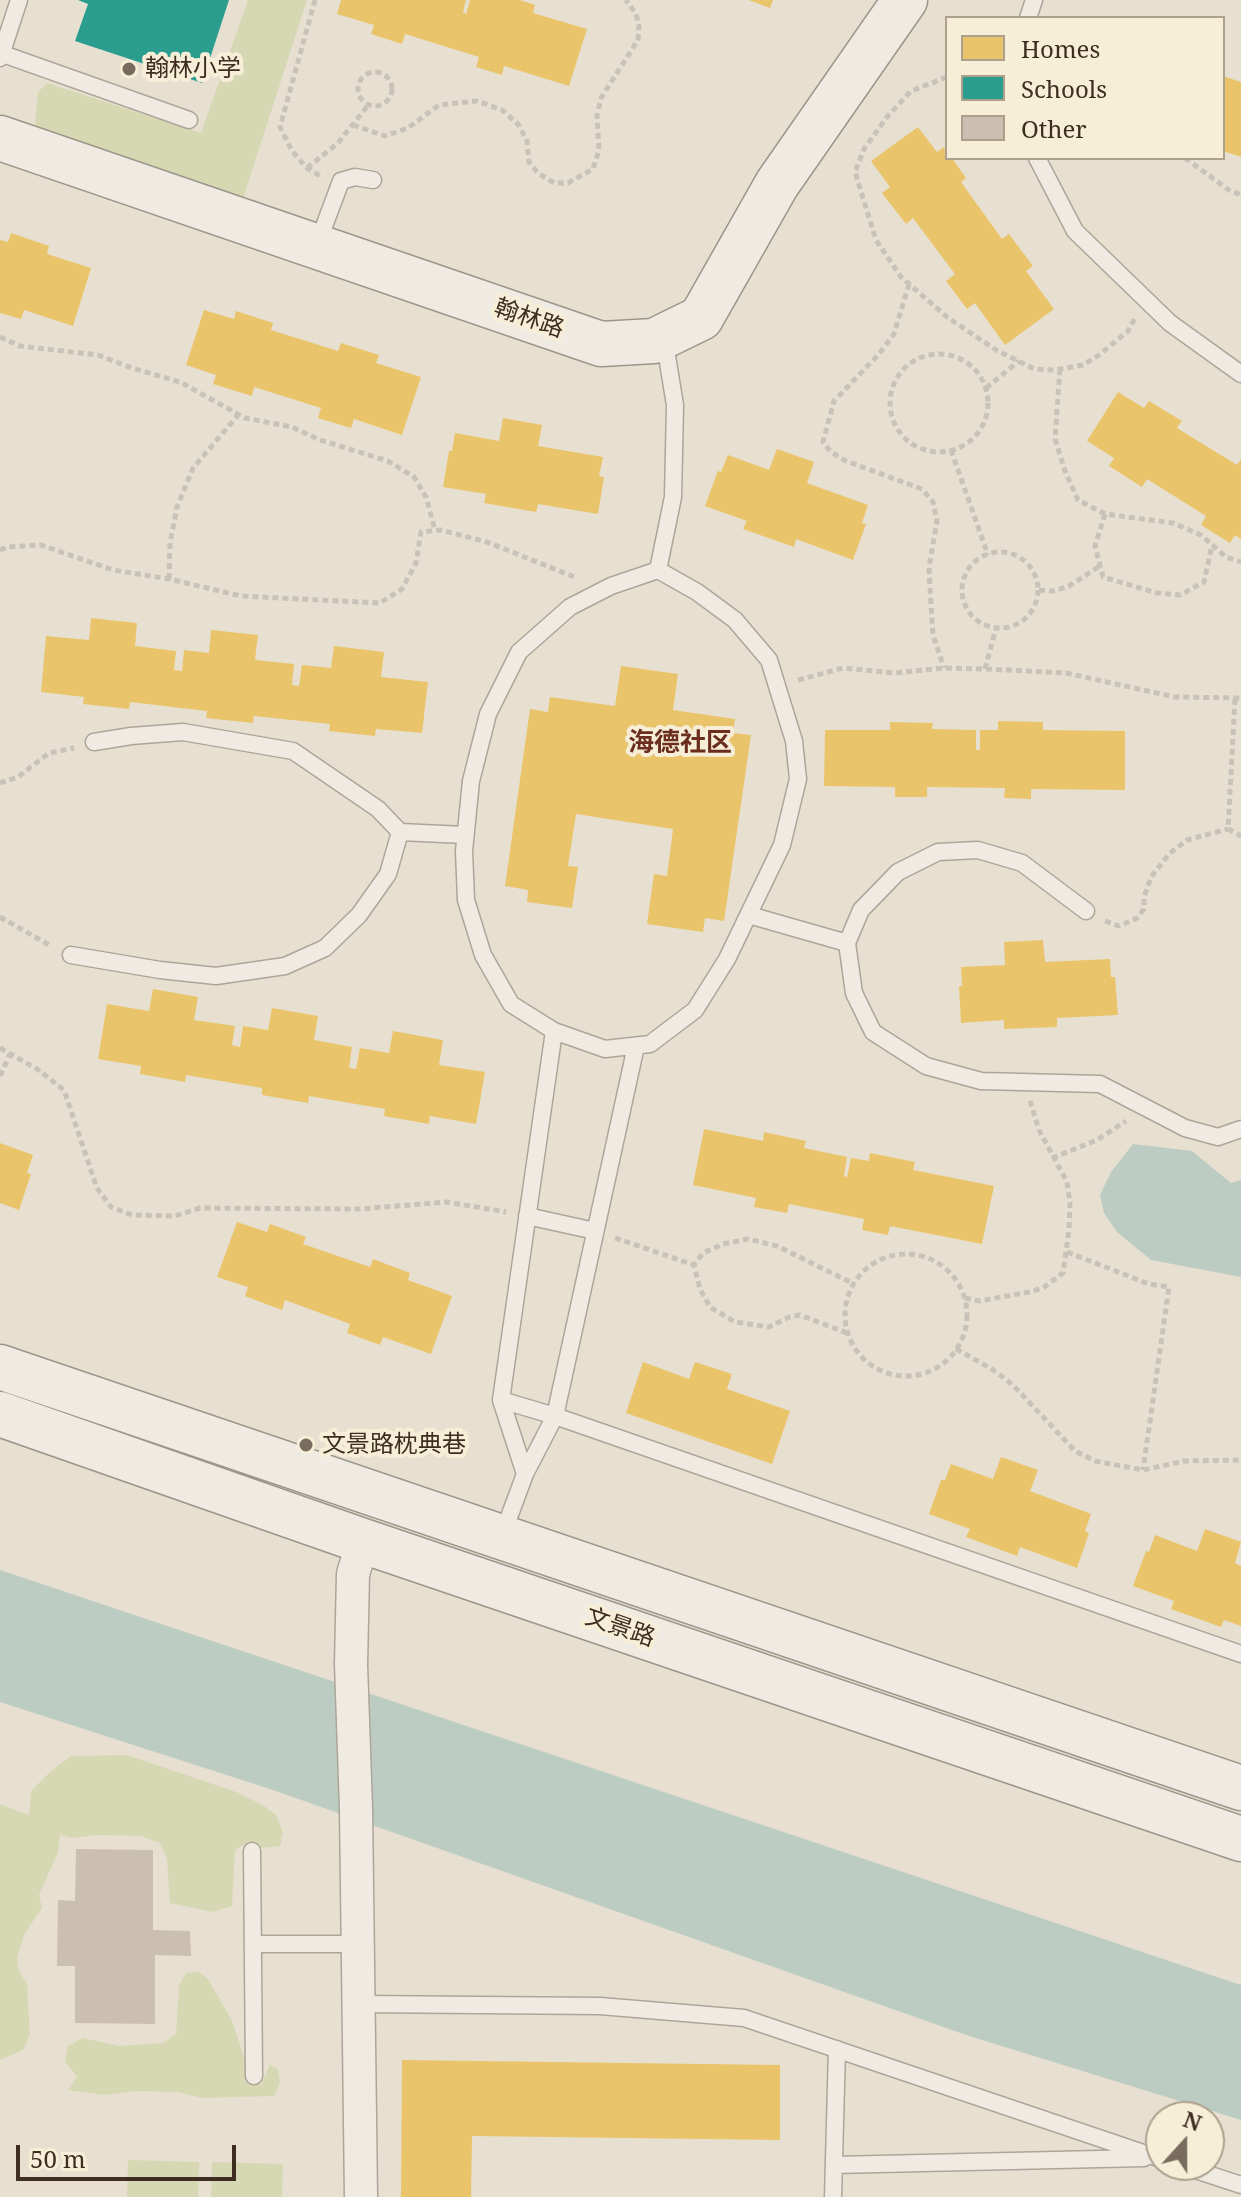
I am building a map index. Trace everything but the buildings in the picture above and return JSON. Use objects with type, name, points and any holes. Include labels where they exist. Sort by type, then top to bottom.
[{"type":"main road","name":"翰林路","points":[[0,138],[601,344],[654,341],[701,318],[777,184],[905,0]]},
{"type":"main road","name":"文景路","points":[[0,1367],[1241,1788]]},
{"type":"main road","name":"文景路","points":[[0,1414],[363,1541],[1241,1839]]},
{"type":"street","points":[[361,2197],[351,1664],[353,1574],[363,1541]]},
{"type":"lane","points":[[19,0],[0,55],[189,120]]},
{"type":"lane","points":[[1038,160],[1075,231],[1170,323],[1241,374]]},
{"type":"lane","points":[[316,246],[341,181],[355,177],[373,180]]},
{"type":"lane","points":[[658,570],[673,497],[675,405],[663,336]]},
{"type":"lane","points":[[658,570],[697,592],[735,620],[769,660],[794,741],[798,779],[782,845],[727,959],[695,1010],[650,1044],[605,1049],[554,1031],[511,1004],[483,955],[466,900],[465,835],[471,781],[488,714],[519,652],[570,607],[603,590],[658,570]]},
{"type":"lane","points":[[94,742],[183,732],[293,751],[378,809],[400,832],[465,835]]},
{"type":"lane","points":[[71,955],[216,976],[285,966],[325,948],[359,915],[388,874],[400,832]]},
{"type":"lane","points":[[1086,911],[1022,863],[978,850],[938,852],[898,872],[861,910],[847,943],[854,993],[873,1032],[926,1066],[981,1081],[1100,1084],[1185,1128],[1218,1137],[1241,1129]]},
{"type":"lane","points":[[749,915],[847,943]]},
{"type":"lane","points":[[525,1474],[501,1400],[554,1031]]},
{"type":"lane","points":[[502,1537],[525,1474],[555,1416],[636,1046]]},
{"type":"lane","points":[[527,1216],[595,1231]]},
{"type":"lane","points":[[501,1400],[1241,1654]]},
{"type":"lane","points":[[252,1851],[254,2076]]},
{"type":"lane","points":[[253,1944],[358,1944]]},
{"type":"lane","points":[[359,2004],[600,2006],[744,2018],[1145,2153]]},
{"type":"lane","points":[[833,2197],[837,2049]]},
{"type":"lane","points":[[834,2165],[1145,2158]]},
{"type":"path","points":[[315,0],[280,127],[292,151],[307,168],[339,186]]},
{"type":"path","points":[[353,125],[385,136],[408,128],[439,105],[477,101],[502,110],[518,124],[527,141],[529,162],[538,173],[554,183],[568,183],[593,169],[599,150],[597,116],[601,98],[638,40],[636,14],[626,0]]},
{"type":"path","points":[[373,72],[384,74],[391,82],[389,99],[380,105],[369,104],[359,91],[360,81],[373,72]]},
{"type":"path","points":[[945,78],[911,91],[864,149],[855,172],[876,240],[901,277],[947,317],[996,350],[1034,369],[1083,365],[1128,331],[1145,300]]},
{"type":"path","points":[[307,168],[338,143],[369,104]]},
{"type":"path","points":[[1188,160],[1229,190],[1241,195]]},
{"type":"path","points":[[909,284],[894,334],[879,354],[841,390],[834,401],[823,442],[831,452],[846,461],[922,489],[933,502],[937,521],[929,567],[933,635],[944,668]]},
{"type":"path","points":[[0,337],[20,346],[98,355],[180,382],[245,418],[292,427],[320,440],[388,461],[414,477],[426,497],[435,530]]},
{"type":"path","points":[[934,354],[951,356],[966,363],[978,374],[986,388],[988,405],[985,420],[977,434],[951,450],[935,452],[906,440],[896,427],[891,413],[890,397],[895,381],[905,368],[918,359],[934,354]]},
{"type":"path","points":[[986,388],[1019,361]]},
{"type":"path","points":[[1060,369],[1055,439],[1078,500],[1105,514],[1173,523],[1201,535],[1226,557],[1241,562]]},
{"type":"path","points":[[169,579],[170,543],[177,507],[193,468],[239,414]]},
{"type":"path","points":[[951,450],[988,555]]},
{"type":"path","points":[[1105,514],[1095,546],[1103,577],[1157,593],[1180,595],[1204,582],[1212,545]]},
{"type":"path","points":[[0,550],[41,545],[113,570],[241,596],[380,603],[402,589],[416,563],[421,532],[441,530],[487,542],[603,590]]},
{"type":"path","points":[[1008,553],[1030,566],[1039,590],[1030,615],[1020,623],[996,628],[974,618],[967,609],[962,585],[973,564],[988,555],[1008,553]]},
{"type":"path","points":[[1039,590],[1054,591],[1069,586],[1100,566]]},
{"type":"path","points":[[985,669],[996,628]]},
{"type":"path","points":[[778,685],[843,668],[895,673],[944,668],[985,669],[1066,673],[1175,697],[1238,699],[1228,829]]},
{"type":"path","points":[[0,783],[18,777],[49,753],[94,742]]},
{"type":"path","points":[[1086,911],[1119,926],[1137,918],[1144,909],[1144,897],[1151,877],[1168,854],[1187,840],[1228,829],[1241,836]]},
{"type":"path","points":[[0,917],[71,955]]},
{"type":"path","points":[[0,1048],[37,1069],[64,1090],[97,1188],[111,1207],[132,1215],[175,1216],[200,1208],[360,1209],[447,1202],[527,1216]]},
{"type":"path","points":[[0,1076],[10,1054]]},
{"type":"path","points":[[965,1298],[980,1301],[1043,1288],[1063,1273],[1070,1204],[1067,1182],[1039,1130],[1024,1081]]},
{"type":"path","points":[[1052,1158],[1097,1140],[1130,1118],[1141,1105]]},
{"type":"path","points":[[595,1231],[694,1265]]},
{"type":"path","points":[[694,1265],[703,1253],[723,1244],[748,1239],[777,1246],[852,1283]]},
{"type":"path","points":[[1067,1252],[1149,1284],[1169,1287],[1143,1470]]},
{"type":"path","points":[[902,1253],[922,1255],[941,1264],[956,1279],[965,1298],[968,1318],[963,1338],[956,1349],[936,1369],[916,1375],[895,1375],[876,1369],[860,1357],[844,1321],[845,1301],[852,1283],[865,1268],[882,1257],[902,1253]]},
{"type":"path","points":[[694,1265],[700,1289],[710,1307],[735,1322],[769,1327],[800,1315],[847,1333]]},
{"type":"path","points":[[956,1349],[992,1369],[1014,1386],[1075,1451],[1095,1461],[1143,1470],[1185,1461],[1241,1460]]},
{"type":"green space","points":[[248,0],[307,0],[239,211],[34,134],[38,92],[47,83],[201,133]]},
{"type":"green space","points":[[127,1755],[239,1793],[264,1806],[276,1815],[283,1832],[280,1846],[259,1848],[246,1843],[235,1850],[232,1906],[213,1912],[170,1903],[167,1859],[160,1843],[141,1836],[73,1838],[60,1835],[58,1852],[39,1895],[42,1908],[25,1933],[17,1957],[19,1971],[27,1984],[30,2034],[23,2050],[0,2060],[0,1804],[29,1815],[31,1791],[71,1756]]},
{"type":"green space","points":[[199,1972],[208,1979],[232,2021],[245,2060],[245,2082],[261,2085],[270,2065],[278,2069],[280,2082],[274,2096],[203,2098],[177,2092],[136,2091],[104,2095],[68,2090],[77,2077],[65,2062],[68,2046],[83,2038],[119,2046],[163,2043],[176,2034],[179,1986],[186,1973]]},
{"type":"green space","points":[[128,2160],[199,2162],[198,2197],[127,2197]]},
{"type":"green space","points":[[212,2162],[283,2164],[282,2197],[211,2197]]},
{"type":"shaded area","points":[[1133,1144],[1192,1151],[1231,1183],[1241,1180],[1241,1277],[1151,1260],[1117,1232],[1104,1213],[1100,1195],[1111,1172]]},
{"type":"shaded area","points":[[0,1570],[1241,1985],[1241,2120],[1225,2115],[1225,2101],[1180,2101],[966,2035],[273,1790],[0,1702]]},
{"type":"place","name":"翰林小学","points":[[129,69]]},
{"type":"place","name":"文景路枕典巷","points":[[306,1445]]},
{"type":"district","name":"海德社区","points":[[680,744]]}]
